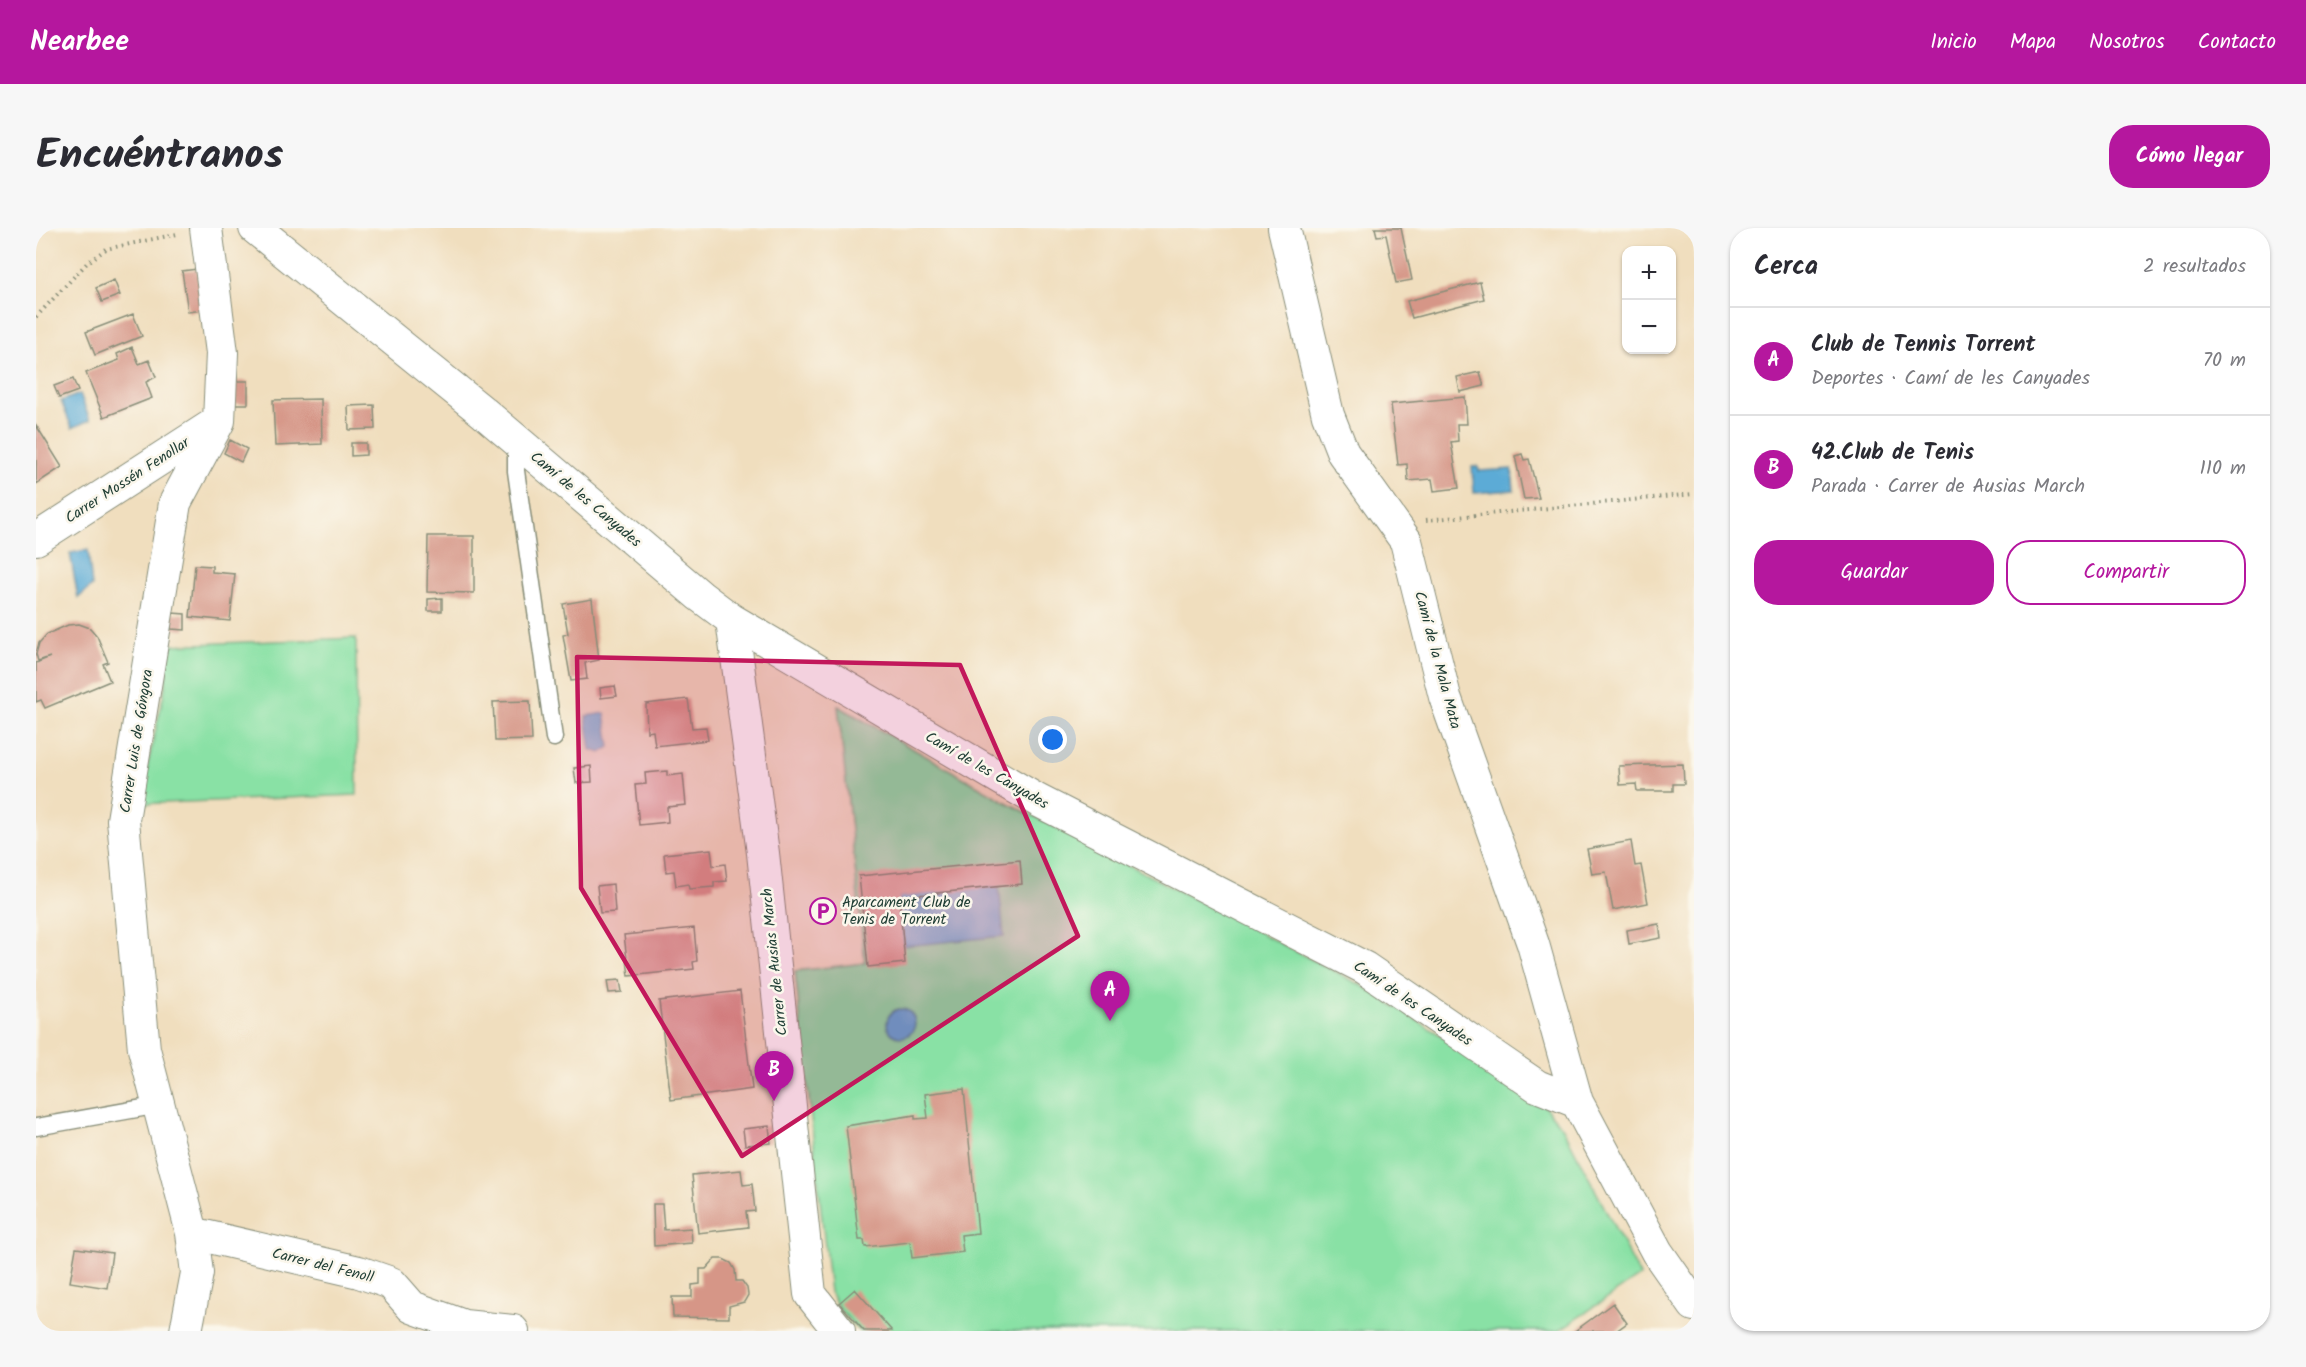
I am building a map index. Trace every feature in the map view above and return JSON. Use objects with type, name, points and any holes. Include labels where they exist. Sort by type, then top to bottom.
[{"type":"street","name":"Camí de les Canyades","points":[[255,228],[516,440],[700,596],[732,620],[1037,800],[1365,968],[1537,1086],[1577,1102]]},
{"type":"street","name":"Camí de la Mala Mata","points":[[1284,228],[1328,415],[1343,453],[1406,541],[1445,697],[1533,944],[1577,1102]]},
{"type":"street","name":"Carrer Luis de Góngora","points":[[186,1331],[197,1274],[192,1233],[144,1049],[123,820],[175,503],[219,421],[222,353],[194,230]]},
{"type":"street","name":"Carrer Mossén Fenollar","points":[[36,539],[219,421]]},
{"type":"street","name":"Carrer de Ausias March","points":[[732,620],[763,853],[810,1294],[839,1331]]},
{"type":"street","points":[[1577,1102],[1657,1252],[1694,1305]]},
{"type":"street","name":"Carrer del Fenoll","points":[[192,1233],[359,1272],[391,1283],[412,1307],[464,1326],[513,1331]]},
{"type":"lane","points":[[516,440],[516,471],[554,738]]},
{"type":"lane","points":[[36,1127],[159,1105]]},
{"type":"path","points":[[36,317],[87,262],[106,249],[194,230]]},
{"type":"path","points":[[1393,523],[1694,494]]},
{"type":"highlighted area","points":[[577,657],[960,665],[1078,936],[742,1156],[581,888]]},
{"type":"green space","points":[[356,638],[357,795],[139,804],[164,693],[170,645]]},
{"type":"green space","points":[[838,706],[1006,802],[1361,985],[1507,1077],[1544,1106],[1563,1128],[1640,1276],[1558,1331],[859,1331],[839,1309],[830,1292],[795,971],[865,963]]},
{"type":"water","points":[[80,394],[90,420],[72,428],[61,401]]},
{"type":"water","points":[[1478,466],[1479,471],[1512,469],[1514,490],[1474,493],[1472,467]]},
{"type":"water","points":[[88,550],[92,586],[78,598],[70,553]]},
{"type":"water","points":[[605,713],[610,747],[601,753],[591,750],[586,716]]},
{"type":"water","points":[[999,887],[1004,936],[904,946],[899,897]]},
{"type":"water","points":[[901,1009],[911,1013],[915,1023],[911,1033],[901,1037],[891,1033],[887,1023],[891,1013]]},
{"type":"building","points":[[1375,228],[1401,228],[1412,280],[1396,283],[1386,235],[1377,236]]},
{"type":"building","points":[[197,269],[203,310],[188,312],[182,271]]},
{"type":"building","points":[[114,280],[120,295],[102,302],[96,288]]},
{"type":"building","points":[[1480,282],[1484,299],[1412,318],[1407,301]]},
{"type":"building","points":[[133,314],[142,336],[95,355],[86,332]]},
{"type":"building","points":[[132,347],[139,364],[149,360],[156,377],[146,382],[152,398],[104,417],[86,373],[119,360],[117,354]]},
{"type":"building","points":[[1480,372],[1484,386],[1460,392],[1457,377]]},
{"type":"building","points":[[73,379],[78,391],[59,398],[54,386]]},
{"type":"building","points":[[233,381],[248,381],[248,404],[235,404]]},
{"type":"building","points":[[1465,397],[1467,424],[1457,424],[1458,441],[1451,442],[1459,488],[1434,491],[1432,479],[1408,481],[1407,464],[1398,465],[1391,404]]},
{"type":"building","points":[[321,399],[322,444],[275,446],[273,400]]},
{"type":"building","points":[[374,405],[375,429],[349,430],[348,406]]},
{"type":"building","points":[[36,425],[62,467],[36,484]]},
{"type":"building","points":[[230,440],[247,449],[241,462],[224,453]]},
{"type":"building","points":[[351,443],[366,443],[366,455],[351,456]]},
{"type":"building","points":[[1522,454],[1524,460],[1529,459],[1539,498],[1524,499],[1515,456]]},
{"type":"building","points":[[428,536],[474,536],[474,593],[427,592]]},
{"type":"building","points":[[195,565],[212,566],[212,572],[235,574],[230,621],[190,617]]},
{"type":"building","points":[[442,598],[442,611],[428,611],[428,599]]},
{"type":"building","points":[[592,599],[599,660],[585,663],[587,679],[571,681],[563,635],[568,634],[563,604]]},
{"type":"building","points":[[172,613],[185,614],[185,630],[171,629]]},
{"type":"building","points":[[79,624],[90,628],[97,636],[108,662],[103,664],[110,681],[45,708],[41,700],[36,702],[36,663],[50,657],[38,661],[36,654],[39,643],[47,634],[68,625]]},
{"type":"building","points":[[615,686],[617,696],[601,698],[600,688]]},
{"type":"building","points":[[688,699],[692,728],[706,727],[708,740],[655,746],[653,731],[647,732],[646,704]]},
{"type":"building","points":[[530,701],[532,740],[495,741],[493,702]]},
{"type":"building","points":[[1683,764],[1684,784],[1673,784],[1673,791],[1637,791],[1636,784],[1620,785],[1619,766]]},
{"type":"building","points":[[591,766],[592,782],[576,783],[574,768]]},
{"type":"building","points":[[667,771],[667,776],[683,774],[686,805],[667,807],[668,822],[639,825],[635,785],[646,784],[645,773]]},
{"type":"building","points":[[1631,841],[1635,866],[1641,865],[1648,903],[1613,910],[1606,872],[1592,874],[1587,849]]},
{"type":"building","points":[[711,849],[713,866],[725,864],[727,881],[714,882],[714,887],[689,889],[688,884],[676,886],[674,871],[666,872],[664,854]]},
{"type":"building","points":[[1020,860],[1022,884],[899,897],[905,963],[868,967],[859,876]]},
{"type":"building","points":[[613,884],[615,912],[600,913],[597,886]]},
{"type":"building","points":[[1659,924],[1661,938],[1629,944],[1627,930]]},
{"type":"building","points":[[694,928],[697,961],[693,962],[694,969],[629,976],[624,935]]},
{"type":"building","points":[[620,980],[622,992],[609,993],[607,981]]},
{"type":"building","points":[[740,991],[752,1089],[671,1100],[659,1001]]},
{"type":"building","points":[[964,1089],[978,1233],[961,1235],[963,1252],[912,1258],[910,1242],[865,1247],[864,1240],[859,1240],[846,1126],[915,1115],[915,1119],[928,1118],[925,1094]]},
{"type":"building","points":[[769,1126],[771,1143],[745,1145],[743,1129]]},
{"type":"building","points":[[741,1170],[743,1185],[752,1184],[755,1211],[746,1212],[748,1227],[698,1233],[692,1175]]},
{"type":"building","points":[[653,1204],[662,1204],[664,1230],[691,1228],[692,1243],[654,1246]]},
{"type":"building","points":[[76,1248],[112,1253],[107,1288],[70,1282]]},
{"type":"building","points":[[715,1259],[723,1259],[731,1263],[735,1270],[736,1281],[742,1281],[747,1288],[748,1295],[744,1302],[729,1306],[729,1318],[673,1317],[672,1297],[692,1297],[692,1285],[700,1284],[700,1269],[706,1269]]},
{"type":"building","points":[[855,1289],[892,1331],[864,1331],[839,1303]]},
{"type":"building","points":[[1613,1303],[1627,1323],[1616,1331],[1575,1331]]},
{"type":"place","name":"Aparcament Club de Tenis de Torrent","points":[[823,911]]},
{"type":"place","name":"Club de Tennis Torrent","points":[[1110,1021]]},
{"type":"place","name":"42.Club de Tenis","points":[[774,1101]]}]
